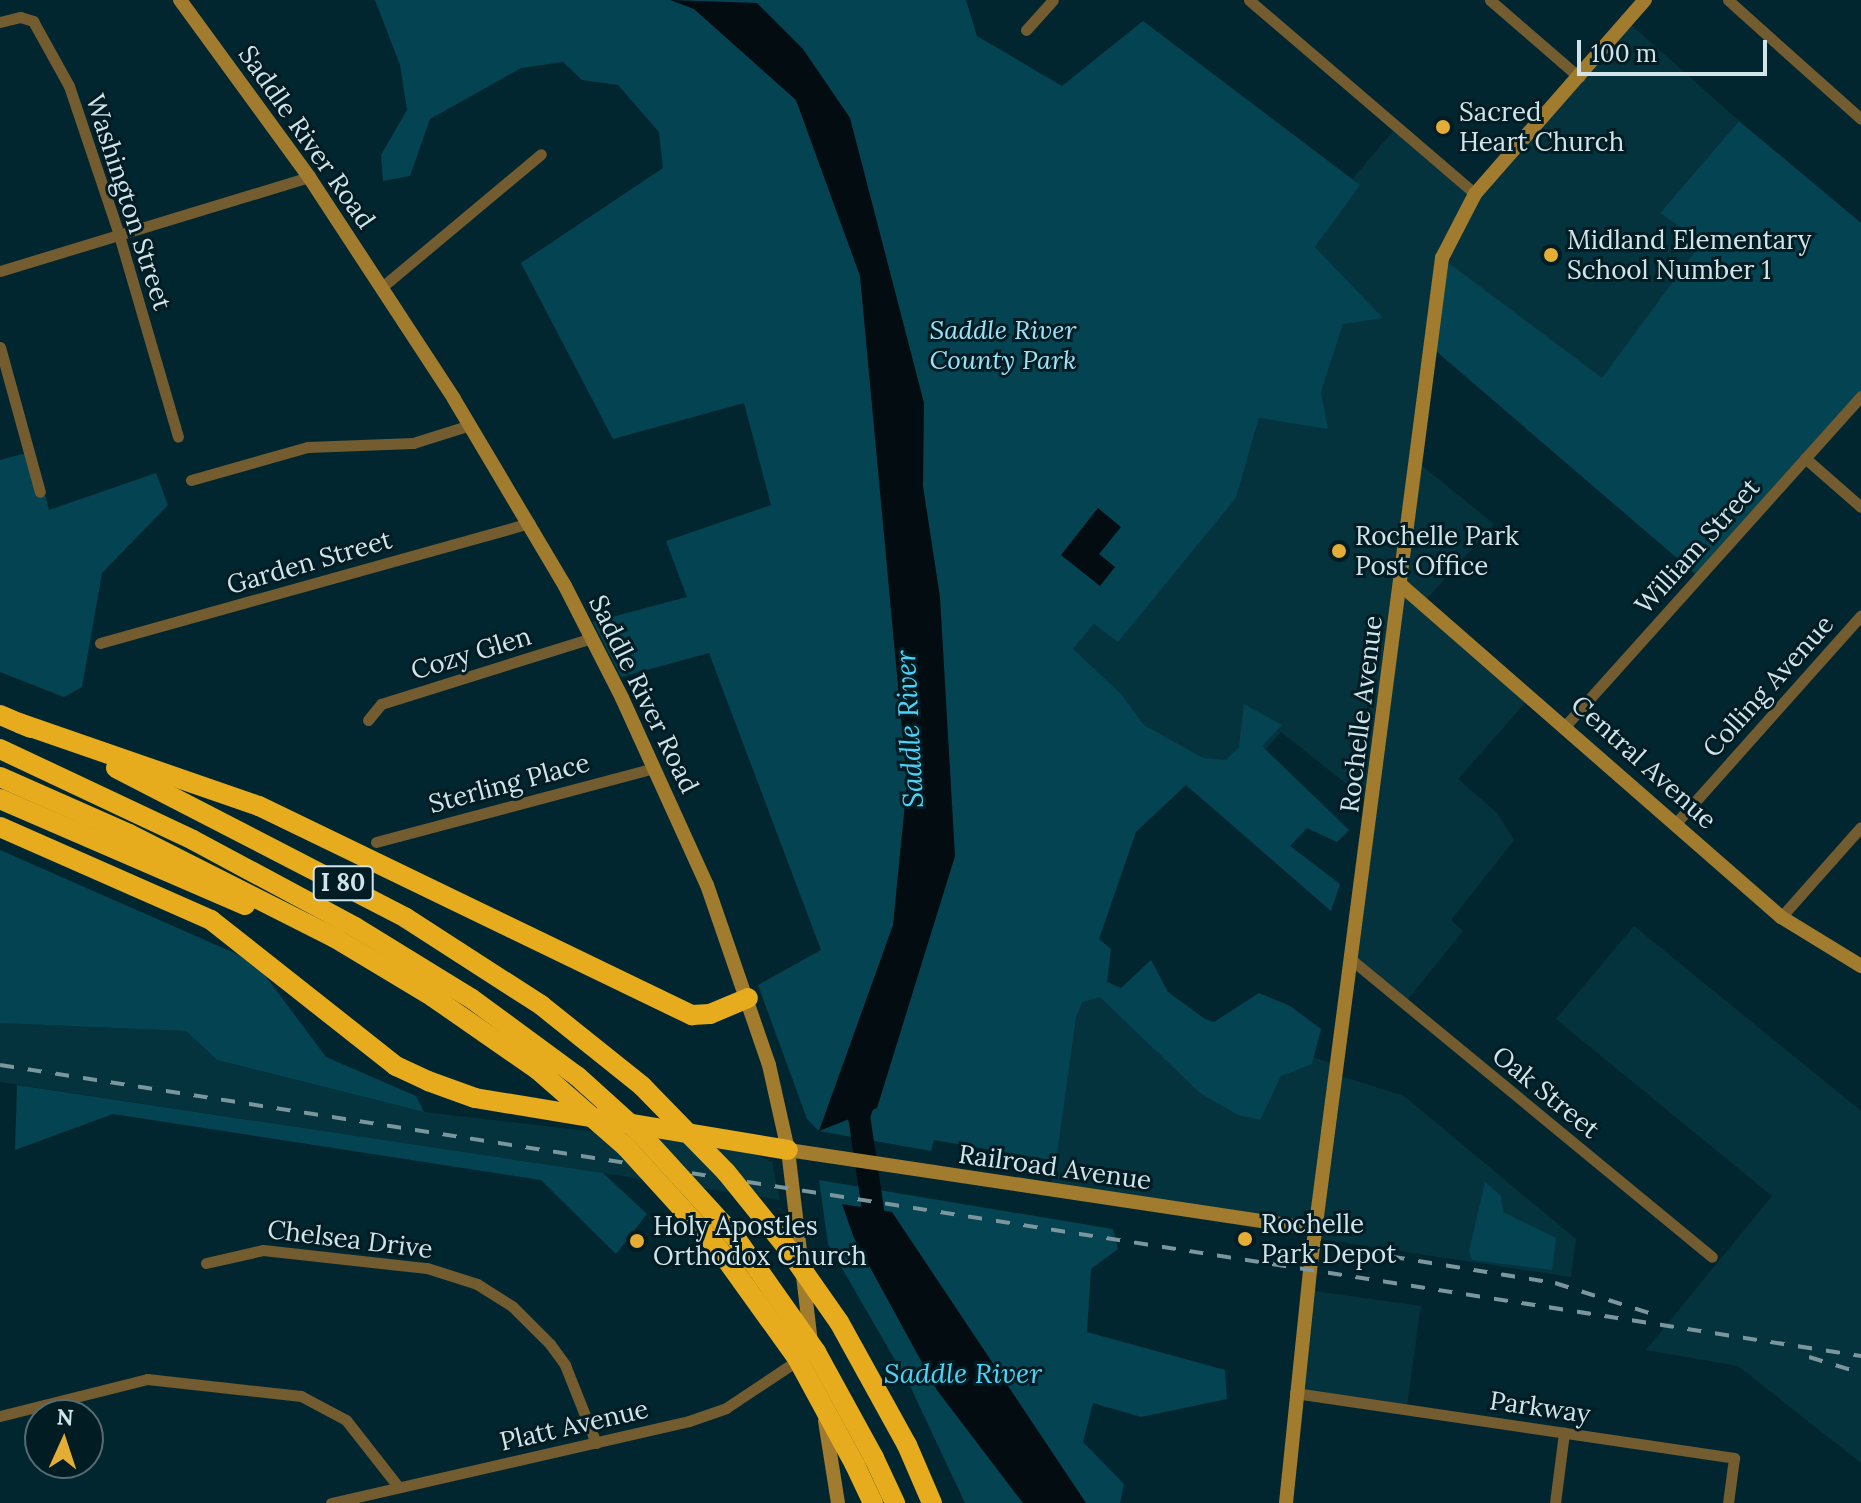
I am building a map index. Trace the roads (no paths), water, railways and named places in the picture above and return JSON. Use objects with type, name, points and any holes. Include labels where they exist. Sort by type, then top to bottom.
[{"type":"highway","name":"I 80","points":[[0,715],[252,835],[406,918],[541,1005],[642,1086],[726,1172],[785,1245],[839,1322],[907,1445],[932,1503]]},
{"type":"highway","points":[[19,723],[259,806],[692,1015],[710,1014],[748,998]]},
{"type":"highway","name":"I 80","points":[[0,749],[152,820],[355,927],[485,1008],[577,1076],[662,1156],[735,1237],[816,1352],[865,1461],[873,1503]]},
{"type":"highway","name":"I 80","points":[[0,777],[212,874],[377,962],[538,1070],[626,1147],[718,1248],[895,1503]]},
{"type":"highway","points":[[0,799],[377,962]]},
{"type":"highway","points":[[0,827],[211,920],[396,1066],[428,1081],[475,1098],[788,1150]]},
{"type":"street","name":"Saddle River Road","points":[[180,0],[309,177],[530,523],[592,638],[707,885],[748,998],[788,1150],[812,1353],[838,1503]]},
{"type":"street","points":[[1026,30],[1053,0]]},
{"type":"street","points":[[1249,0],[1475,194]]},
{"type":"street","points":[[1490,0],[1579,77]]},
{"type":"street","name":"Rochelle Avenue","points":[[1286,1503],[1295,1393],[1315,1229],[1353,961],[1440,270],[1449,237],[1475,194],[1645,0]]},
{"type":"street","points":[[1728,0],[1861,119]]},
{"type":"street","name":"Washington Street","points":[[0,22],[26,17],[36,26],[79,112],[119,235],[178,437]]},
{"type":"street","points":[[382,287],[541,154]]},
{"type":"street","points":[[0,271],[309,177]]},
{"type":"street","points":[[0,347],[40,492]]},
{"type":"street","name":"William Street","points":[[1566,725],[1861,396]]},
{"type":"street","points":[[191,480],[308,447],[413,443],[470,425]]},
{"type":"street","points":[[1805,458],[1861,507]]},
{"type":"street","name":"Garden Street","points":[[100,643],[530,523]]},
{"type":"street","name":"Central Avenue","points":[[1401,585],[1566,725],[1781,917],[1861,966]]},
{"type":"street","name":"Colling Avenue","points":[[1676,823],[1861,615]]},
{"type":"street","name":"Cozy Glen","points":[[368,720],[381,704],[592,638]]},
{"type":"street","name":"Sterling Place","points":[[376,842],[654,768]]},
{"type":"street","points":[[1781,917],[1861,827]]},
{"type":"street","name":"Oak Street","points":[[1353,961],[1712,1257]]},
{"type":"street","name":"Railroad Avenue","points":[[788,1150],[1315,1229]]},
{"type":"street","name":"Chelsea Drive","points":[[206,1263],[263,1250],[427,1268],[477,1284],[512,1306],[550,1344],[565,1365],[596,1443]]},
{"type":"street","name":"Platt Avenue","points":[[331,1503],[397,1485],[596,1443],[726,1408],[781,1368],[812,1353]]},
{"type":"street","points":[[0,1416],[147,1379],[301,1396],[346,1420],[397,1485]]},
{"type":"street","name":"Parkway","points":[[1295,1393],[1734,1458],[1728,1503]]},
{"type":"street","points":[[1555,1503],[1564,1433]]},
{"type":"water","name":"Saddle River","points":[[670,0],[757,3],[803,49],[850,118],[924,403],[923,486],[940,597],[955,856],[877,1108],[819,1131],[893,925],[907,783],[860,276],[796,100],[694,9]]},
{"type":"water","points":[[1098,508],[1121,527],[1099,554],[1115,567],[1100,586],[1061,555]]},
{"type":"water","name":"Saddle River","points":[[842,1204],[892,1212],[1086,1503],[1023,1503],[937,1390],[854,1238]]},
{"type":"waterway","name":"Saddle River","points":[[869,1087],[859,1116],[877,1237]]},
{"type":"railway","points":[[0,1065],[1861,1356]]},
{"type":"railway","points":[[1363,1252],[1555,1283],[1655,1315]]},
{"type":"railway","points":[[1809,1357],[1861,1373]]},
{"type":"place","name":"Sacred Heart Church","points":[[1443,127]]},
{"type":"place","name":"Midland Elementary School Number 1","points":[[1551,255]]},
{"type":"place","name":"Rochelle Park Post Office","points":[[1339,551]]},
{"type":"place","name":"Rochelle Park Depot","points":[[1245,1239]]},
{"type":"place","name":"Holy Apostles Orthodox Church","points":[[637,1241]]},
{"type":"park label","name":"Saddle River County Park","points":[[1003,345]]}]
